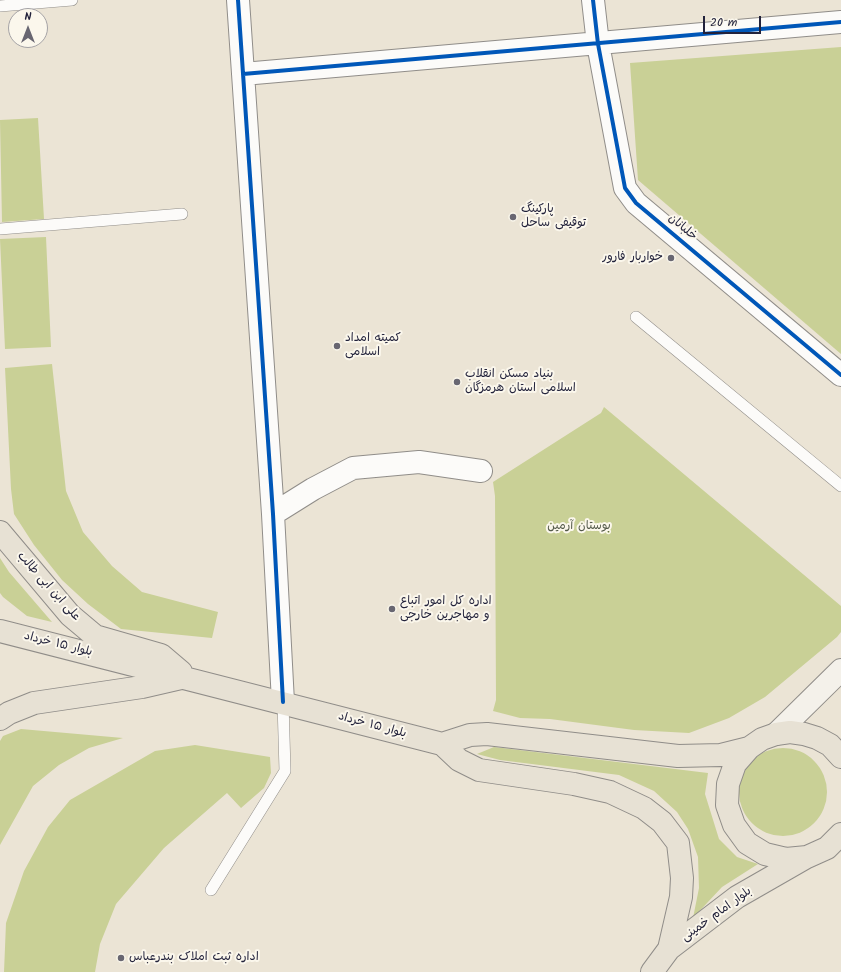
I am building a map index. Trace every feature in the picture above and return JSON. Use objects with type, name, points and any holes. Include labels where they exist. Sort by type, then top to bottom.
[{"type":"main road","name":"علی ابن ابی طالب","points":[[0,532],[70,615],[95,636],[161,655],[186,677]]},
{"type":"main road","name":"بلوار ۱۵ خرداد","points":[[0,631],[186,677],[442,744]]},
{"type":"main road","points":[[776,734],[841,670]]},
{"type":"main road","points":[[0,719],[9,713],[34,703],[142,687],[186,677]]},
{"type":"main road","points":[[807,858],[786,859],[765,854],[747,843],[734,825],[727,805],[728,784],[735,764],[749,748],[762,739],[776,734],[790,732],[817,738],[841,754]]},
{"type":"main road","points":[[652,972],[669,949],[681,897],[682,878],[678,843],[662,822],[644,808],[610,792],[574,784],[479,770],[459,760],[442,744],[470,735],[487,734],[678,756],[721,755],[749,748]]},
{"type":"main road","name":"بلوار امام خمینی","points":[[669,949],[737,897],[836,843]]},
{"type":"street","points":[[238,0],[273,514],[283,702]]},
{"type":"street","name":"خلبانان","points":[[593,0],[598,44],[625,188],[636,203],[841,375]]},
{"type":"street","points":[[244,74],[841,22]]},
{"type":"street","points":[[273,514],[313,489],[354,468],[419,462],[481,471]]},
{"type":"lane","points":[[0,6],[72,0]]},
{"type":"lane","points":[[0,229],[182,214]]},
{"type":"lane","points":[[636,317],[841,486]]},
{"type":"lane","points":[[211,890],[285,771],[283,702]]},
{"type":"green space","points":[[841,47],[841,354],[638,180],[630,63]]},
{"type":"green space","points":[[38,118],[44,219],[2,222],[0,120]]},
{"type":"green space","points":[[46,237],[51,347],[5,349],[0,239]]},
{"type":"green space","points":[[52,364],[66,491],[83,532],[112,566],[142,592],[218,612],[212,638],[121,629],[88,604],[62,580],[34,545],[14,514],[11,489],[5,368]]},
{"type":"green space","name":"بوستان آرمین","points":[[604,407],[841,606],[841,632],[837,637],[765,697],[729,718],[689,733],[634,730],[550,719],[520,718],[493,711],[496,700],[495,496],[493,482],[601,413]]},
{"type":"green space","points":[[0,558],[9,572],[52,622],[27,616],[3,597],[0,593]]},
{"type":"green space","points":[[21,729],[123,738],[89,748],[59,765],[33,786],[0,845],[0,741],[3,736]]},
{"type":"green space","points":[[195,745],[270,757],[271,773],[264,788],[241,808],[227,793],[164,848],[116,904],[100,944],[95,972],[4,972],[6,923],[24,871],[48,827],[70,800],[155,751]]},
{"type":"green space","points":[[494,747],[708,773],[705,794],[719,839],[737,857],[758,864],[722,887],[693,918],[699,888],[698,857],[688,829],[677,812],[654,791],[619,775],[500,760],[477,754]]},
{"type":"green space","points":[[783,748],[800,751],[808,755],[820,767],[824,775],[827,792],[824,809],[820,817],[808,829],[800,833],[783,836],[766,833],[758,829],[746,817],[742,809],[739,792],[742,775],[746,767],[758,755],[766,751]]},
{"type":"cycle path","points":[[238,0],[273,514],[283,702]]},
{"type":"cycle path","points":[[593,0],[598,44],[625,188],[636,203],[841,375]]},
{"type":"cycle path","points":[[243,74],[841,22]]},
{"type":"place","name":"پارکینگ توقیفی ساحل","points":[[513,217]]},
{"type":"place","name":"خواربار فارور","points":[[671,258]]},
{"type":"place","name":"کمیته امداد اسلامی","points":[[337,346]]},
{"type":"place","name":"بنیاد مسکن انقلاب اسلامی استان هرمزگان","points":[[457,382]]},
{"type":"place","name":"اداره کل امور اتباع و مهاجرین خارجی","points":[[392,609]]},
{"type":"place","name":"اداره ثبت املاک بندرعباس","points":[[121,958]]}]
